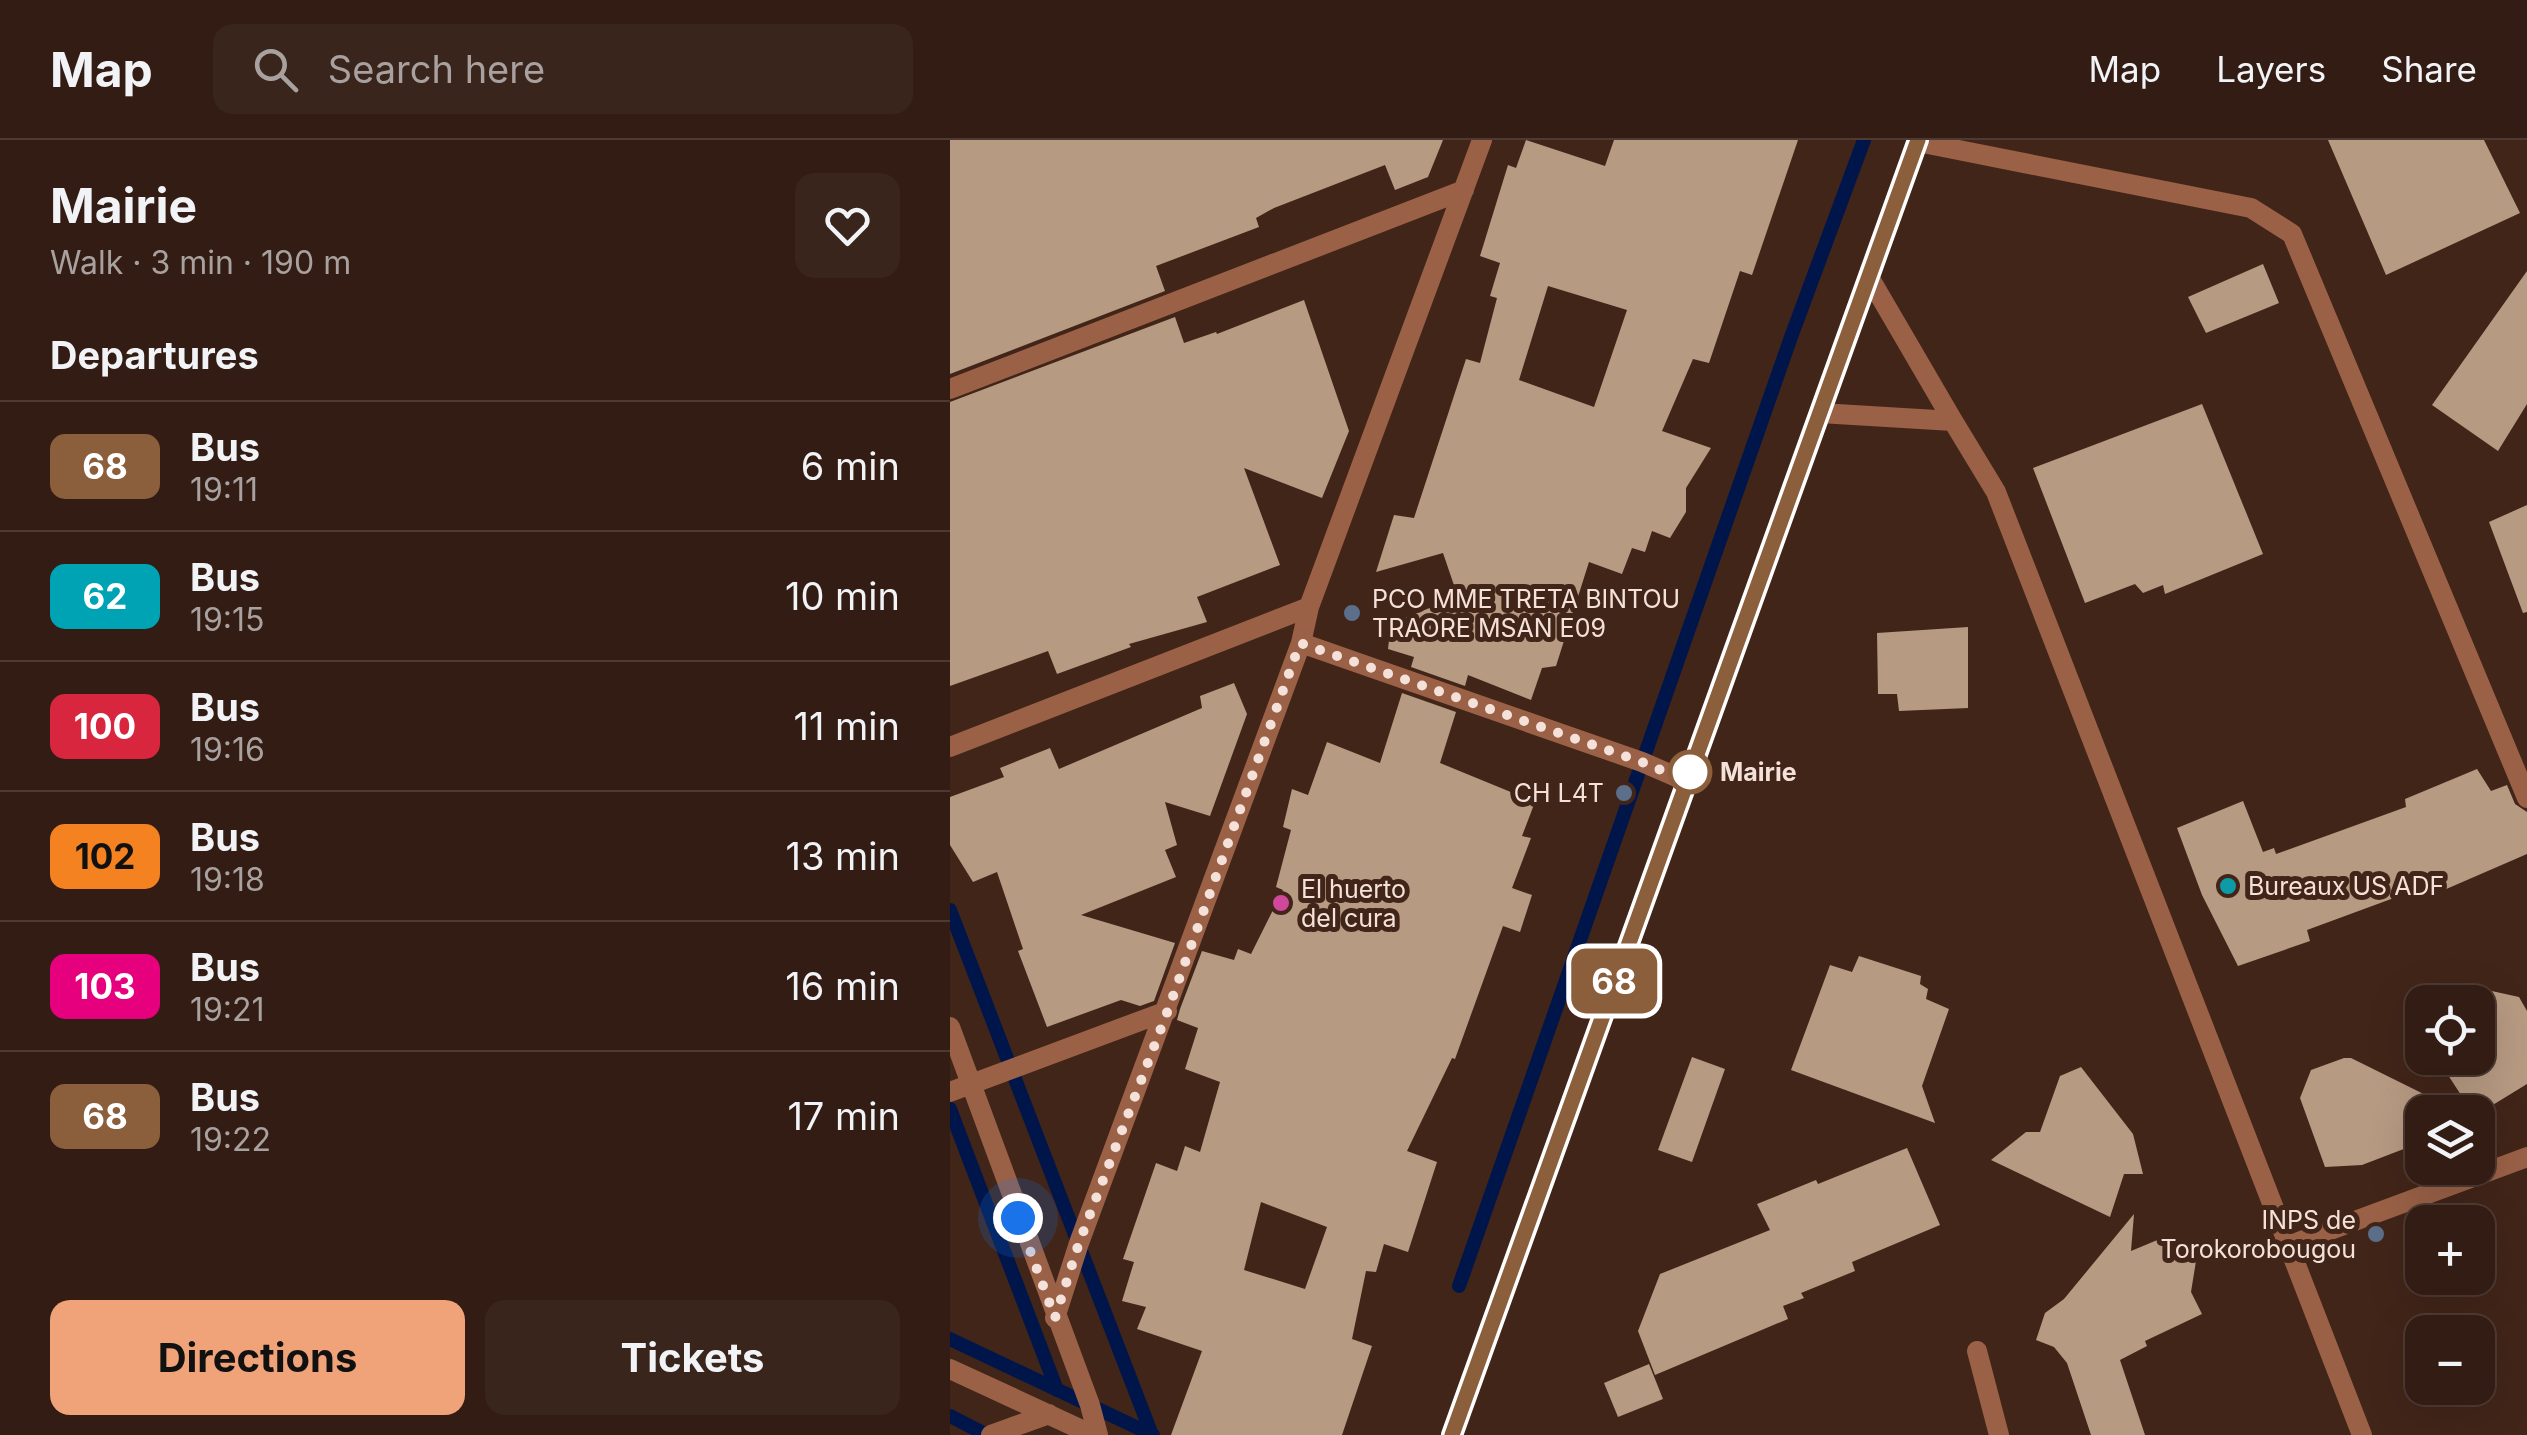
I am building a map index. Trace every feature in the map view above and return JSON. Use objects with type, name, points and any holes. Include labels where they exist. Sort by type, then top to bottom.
[{"type":"street","points":[[1055,1318],[1079,1243],[1300,643],[1309,607],[1482,140]]},
{"type":"street","points":[[1452,1435],[1918,141],[2251,208],[2292,234],[2527,798]]},
{"type":"street","points":[[950,389],[1464,190]]},
{"type":"street","points":[[1869,276],[1996,492],[2362,1435]]},
{"type":"street","points":[[1820,413],[1953,421]]},
{"type":"street","points":[[950,746],[1309,607]]},
{"type":"street","points":[[1300,643],[1642,762],[1686,781]]},
{"type":"street","points":[[960,1088],[1168,1010]]},
{"type":"street","points":[[950,1027],[960,1088],[1090,1406],[1095,1435]]},
{"type":"street","points":[[2290,1245],[2527,1157]]},
{"type":"street","points":[[1976,1352],[1998,1435]]},
{"type":"street","points":[[950,1369],[1095,1435]]},
{"type":"street","points":[[992,1435],[1049,1414]]},
{"type":"building","points":[[950,140],[1443,140],[1428,177],[1395,190],[1385,165],[1274,208],[1256,218],[1259,227],[1156,266],[1165,291],[950,374]]},
{"type":"building","points":[[1526,140],[1605,166],[1614,140],[1798,140],[1752,275],[1740,271],[1709,363],[1693,359],[1662,431],[1711,448],[1686,488],[1686,512],[1670,538],[1652,531],[1645,552],[1632,548],[1622,574],[1589,562],[1556,666],[1542,668],[1531,700],[1468,675],[1465,686],[1411,667],[1414,657],[1388,649],[1391,623],[1458,597],[1443,553],[1376,572],[1394,515],[1414,518],[1466,359],[1480,363],[1497,298],[1490,296],[1500,263],[1480,256],[1508,165],[1516,168]],"holes":[[[1548,286],[1627,310],[1594,407],[1519,380]]]},
{"type":"building","points":[[2328,140],[2484,140],[2520,213],[2386,275]]},
{"type":"building","points":[[2263,264],[2279,303],[2206,333],[2188,297]]},
{"type":"building","points":[[2527,271],[2527,404],[2498,451],[2432,405]]},
{"type":"building","points":[[1304,300],[1349,431],[1322,498],[1244,468],[1280,565],[1197,597],[1207,622],[1129,644],[1131,647],[1057,674],[1048,651],[950,686],[950,402],[1175,317],[1184,343]]},
{"type":"building","points":[[2202,404],[2263,554],[2165,594],[2163,585],[2143,593],[2135,584],[2085,603],[2033,468]]},
{"type":"building","points":[[2527,505],[2527,612],[2523,613],[2489,522]]},
{"type":"building","points":[[1968,627],[1968,708],[1899,711],[1897,694],[1878,694],[1877,633]]},
{"type":"building","points":[[1234,683],[1247,714],[1210,816],[1165,802],[1177,845],[1165,850],[1176,877],[1081,915],[1175,943],[1154,1001],[1140,1006],[1121,1000],[1047,1027],[1018,951],[1023,949],[997,872],[973,882],[950,845],[950,797],[1004,777],[1000,768],[1050,748],[1059,769],[1202,708],[1200,696]]},
{"type":"building","points":[[1402,693],[1456,712],[1440,763],[1535,802],[1522,836],[1531,838],[1512,888],[1532,895],[1520,932],[1503,926],[1455,1059],[1452,1058],[1407,1151],[1437,1162],[1408,1252],[1384,1244],[1376,1272],[1366,1271],[1352,1339],[1372,1346],[1342,1435],[1171,1435],[1202,1351],[1137,1329],[1146,1307],[1122,1301],[1134,1262],[1123,1259],[1156,1163],[1177,1171],[1185,1146],[1200,1152],[1220,1082],[1185,1069],[1198,1028],[1177,1020],[1180,1009],[1202,951],[1234,960],[1238,949],[1251,954],[1283,890],[1276,887],[1291,830],[1283,827],[1292,789],[1308,795],[1327,742],[1380,763]],"holes":[[[1261,1202],[1327,1227],[1305,1289],[1244,1270]]]},
{"type":"building","points":[[2477,769],[2491,791],[2507,785],[2515,804],[2527,812],[2527,854],[2444,890],[2440,881],[2307,930],[2310,941],[2238,966],[2202,895],[2177,828],[2243,801],[2263,852],[2274,848],[2276,854],[2406,807],[2405,799]]},
{"type":"building","points":[[1859,956],[1921,976],[1920,984],[1928,989],[1926,999],[1949,1009],[1922,1086],[1935,1123],[1791,1070],[1830,965],[1852,972]]},
{"type":"building","points":[[2495,992],[2519,997],[2527,1011],[2527,1084],[2495,1104],[2495,1095],[2461,1095],[2448,1075],[2495,1075]]},
{"type":"building","points":[[1692,1057],[1725,1069],[1692,1162],[1658,1150]]},
{"type":"building","points":[[2351,1058],[2426,1095],[2405,1095],[2405,1149],[2362,1165],[2325,1167],[2300,1098],[2311,1070]]},
{"type":"building","points":[[2081,1067],[2133,1134],[2143,1174],[2124,1174],[2110,1217],[1991,1160],[2026,1132],[2040,1132],[2060,1076]]},
{"type":"building","points":[[1907,1148],[1940,1225],[1852,1262],[1855,1271],[1801,1293],[1804,1298],[1783,1306],[1788,1319],[1655,1375],[1638,1331],[1660,1274],[1770,1230],[1757,1204]]},
{"type":"building","points":[[2134,1214],[2131,1251],[2167,1236],[2178,1259],[2196,1261],[2191,1292],[2202,1314],[2145,1341],[2147,1346],[2120,1360],[2145,1435],[2091,1435],[2067,1363],[2054,1347],[2036,1340],[2045,1313],[2064,1299]]},
{"type":"building","points":[[1649,1364],[1663,1399],[1618,1417],[1604,1383]]},
{"type":"waterway","points":[[1459,1286],[1791,337],[1864,140]]},
{"type":"waterway","points":[[950,910],[1152,1435]]},
{"type":"waterway","points":[[950,1109],[1057,1390]]},
{"type":"waterway","points":[[950,1339],[1153,1435]]},
{"type":"waterway","points":[[950,1416],[987,1435]]},
{"type":"bus line","name":"68","points":[[1452,1435],[1918,140]]},
{"type":"place","name":"PCO MME TRETA BINTOU TRAORE MSAN E09","points":[[1352,613]]},
{"type":"place","name":"Mairie","points":[[1690,772]]},
{"type":"place","name":"CH L4T","points":[[1624,793]]},
{"type":"place","name":"Bureaux US ADF","points":[[2228,886]]},
{"type":"place","name":"El huerto del cura","points":[[1281,903]]},
{"type":"place","name":"INPS de Torokorobougou","points":[[2376,1234]]},
{"type":"route","points":[[1018,1218],[1055,1318],[1079,1243],[1300,643],[1642,762],[1686,781],[1690,772]]}]
